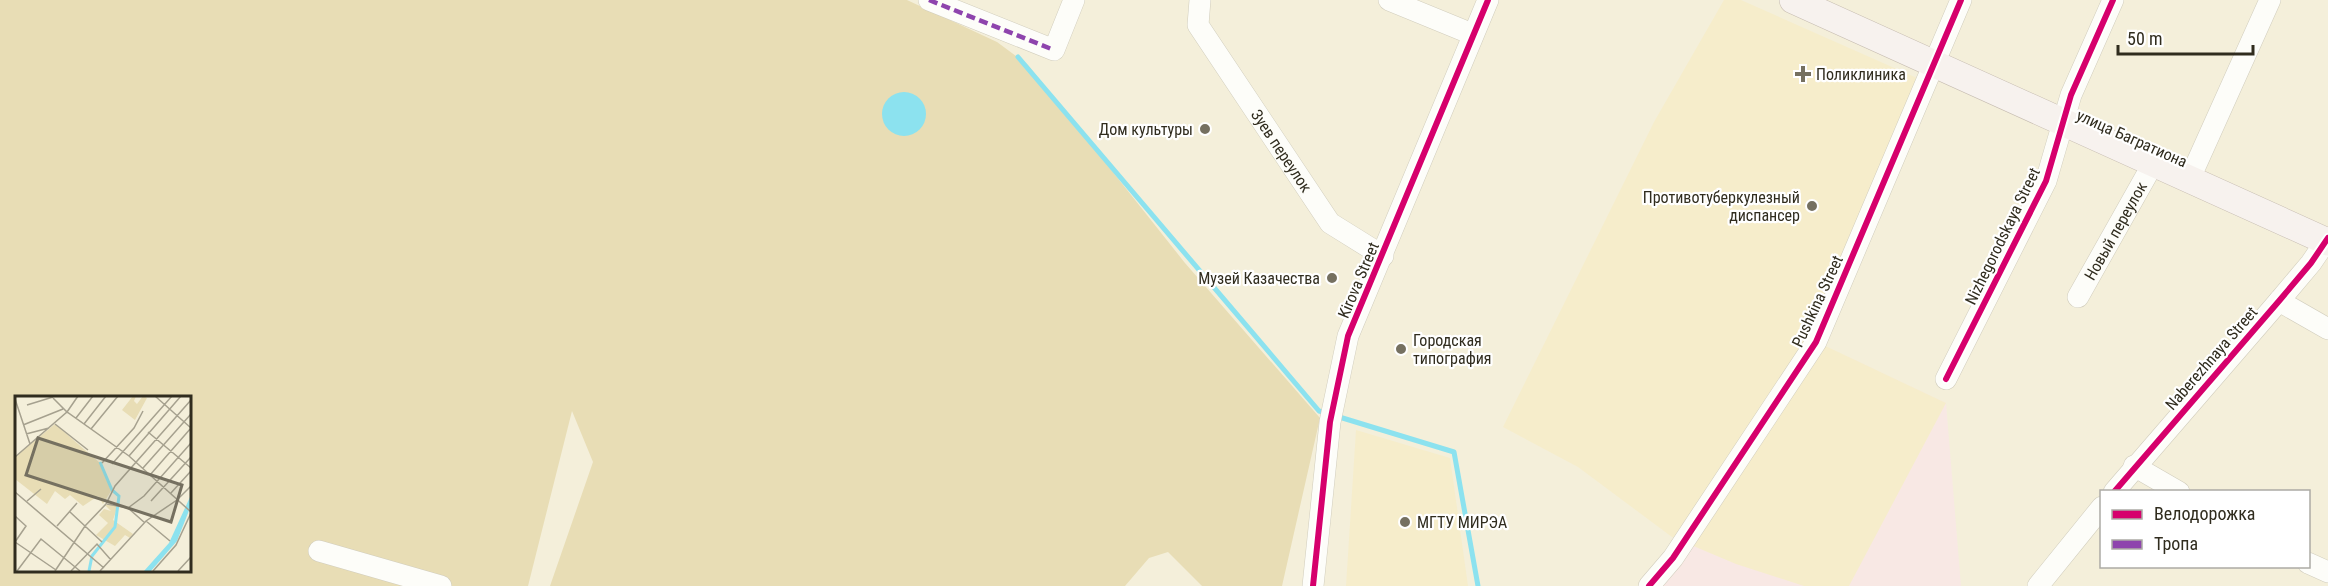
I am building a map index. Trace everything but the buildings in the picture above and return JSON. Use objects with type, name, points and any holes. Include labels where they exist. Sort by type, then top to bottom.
[{"type":"main road","name":"улица Багратиона","points":[[1799,1],[2327,241]]},
{"type":"street","points":[[929,0],[1054,50],[1074,0]]},
{"type":"street","name":"Зуев переулок","points":[[1200,0],[1198,25],[1330,223],[1383,256]]},
{"type":"street","points":[[1389,0],[1472,34]]},
{"type":"street","name":"Kirova Street","points":[[1313,586],[1330,422],[1348,336],[1488,0]]},
{"type":"street","name":"Pushkina Street","points":[[1649,586],[1673,558],[1816,342],[1961,0]]},
{"type":"street","name":"Nizhegorodskaya Street","points":[[1946,379],[2046,181],[2071,95],[2114,0]]},
{"type":"street","points":[[2190,178],[2270,0]]},
{"type":"street","name":"Новый переулок","points":[[2078,297],[2154,162]]},
{"type":"street","name":"Naberezhnaya Street","points":[[2116,490],[2279,301],[2327,241]]},
{"type":"street","points":[[2279,301],[2328,329]]},
{"type":"street","points":[[2134,466],[2176,490]]},
{"type":"street","points":[[2038,586],[2100,509]]},
{"type":"street","points":[[319,551],[441,586]]},
{"type":"street","points":[[2310,564],[2328,572]]},
{"type":"shaded area","points":[[0,0],[907,0],[997,42],[1028,65],[1185,263],[1320,418],[1282,586],[1202,586],[1168,552],[1149,558],[1125,586],[550,586],[593,462],[572,411],[528,586],[0,586]]},
{"type":"shaded area","points":[[1724,0],[1741,0],[1926,82],[1817,342],[1946,403],[1849,586],[1804,586],[1736,564],[1672,537],[1578,467],[1503,427],[1654,122]]},
{"type":"shaded area","points":[[1816,342],[1946,403],[1961,586],[1649,586]]},
{"type":"shaded area","name":"МГТУ МИРЭА","points":[[1356,430],[1450,458],[1468,586],[1346,586]]},
{"type":"water","points":[[904,92],[913,93],[920,98],[925,105],[925,123],[920,130],[913,135],[904,136],[895,135],[888,130],[883,123],[882,114],[883,105],[888,98],[895,93]]},
{"type":"waterway","points":[[1018,57],[1319,411],[1327,413]]},
{"type":"waterway","points":[[1336,416],[1454,452],[1478,586]]},
{"type":"marked path","points":[[929,0],[1054,50]]},
{"type":"cycle path","points":[[1313,586],[1330,422],[1348,336],[1488,0]]},
{"type":"cycle path","points":[[1649,586],[1673,558],[1816,342],[1961,0]]},
{"type":"cycle path","points":[[1946,379],[2046,181],[2071,95],[2113,0]]},
{"type":"cycle path","points":[[2116,490],[2279,301],[2311,263],[2328,238]]},
{"type":"place","name":"Поликлиника","points":[[1803,74]]},
{"type":"place","name":"Дом культуры","points":[[1205,129]]},
{"type":"place","name":"Противотуберкулезный диспансер","points":[[1812,206]]},
{"type":"place","name":"Музей Казачества","points":[[1332,278]]},
{"type":"place","name":"Городская типография","points":[[1401,349]]},
{"type":"place","name":"МГТУ МИРЭА","points":[[1405,522]]}]
